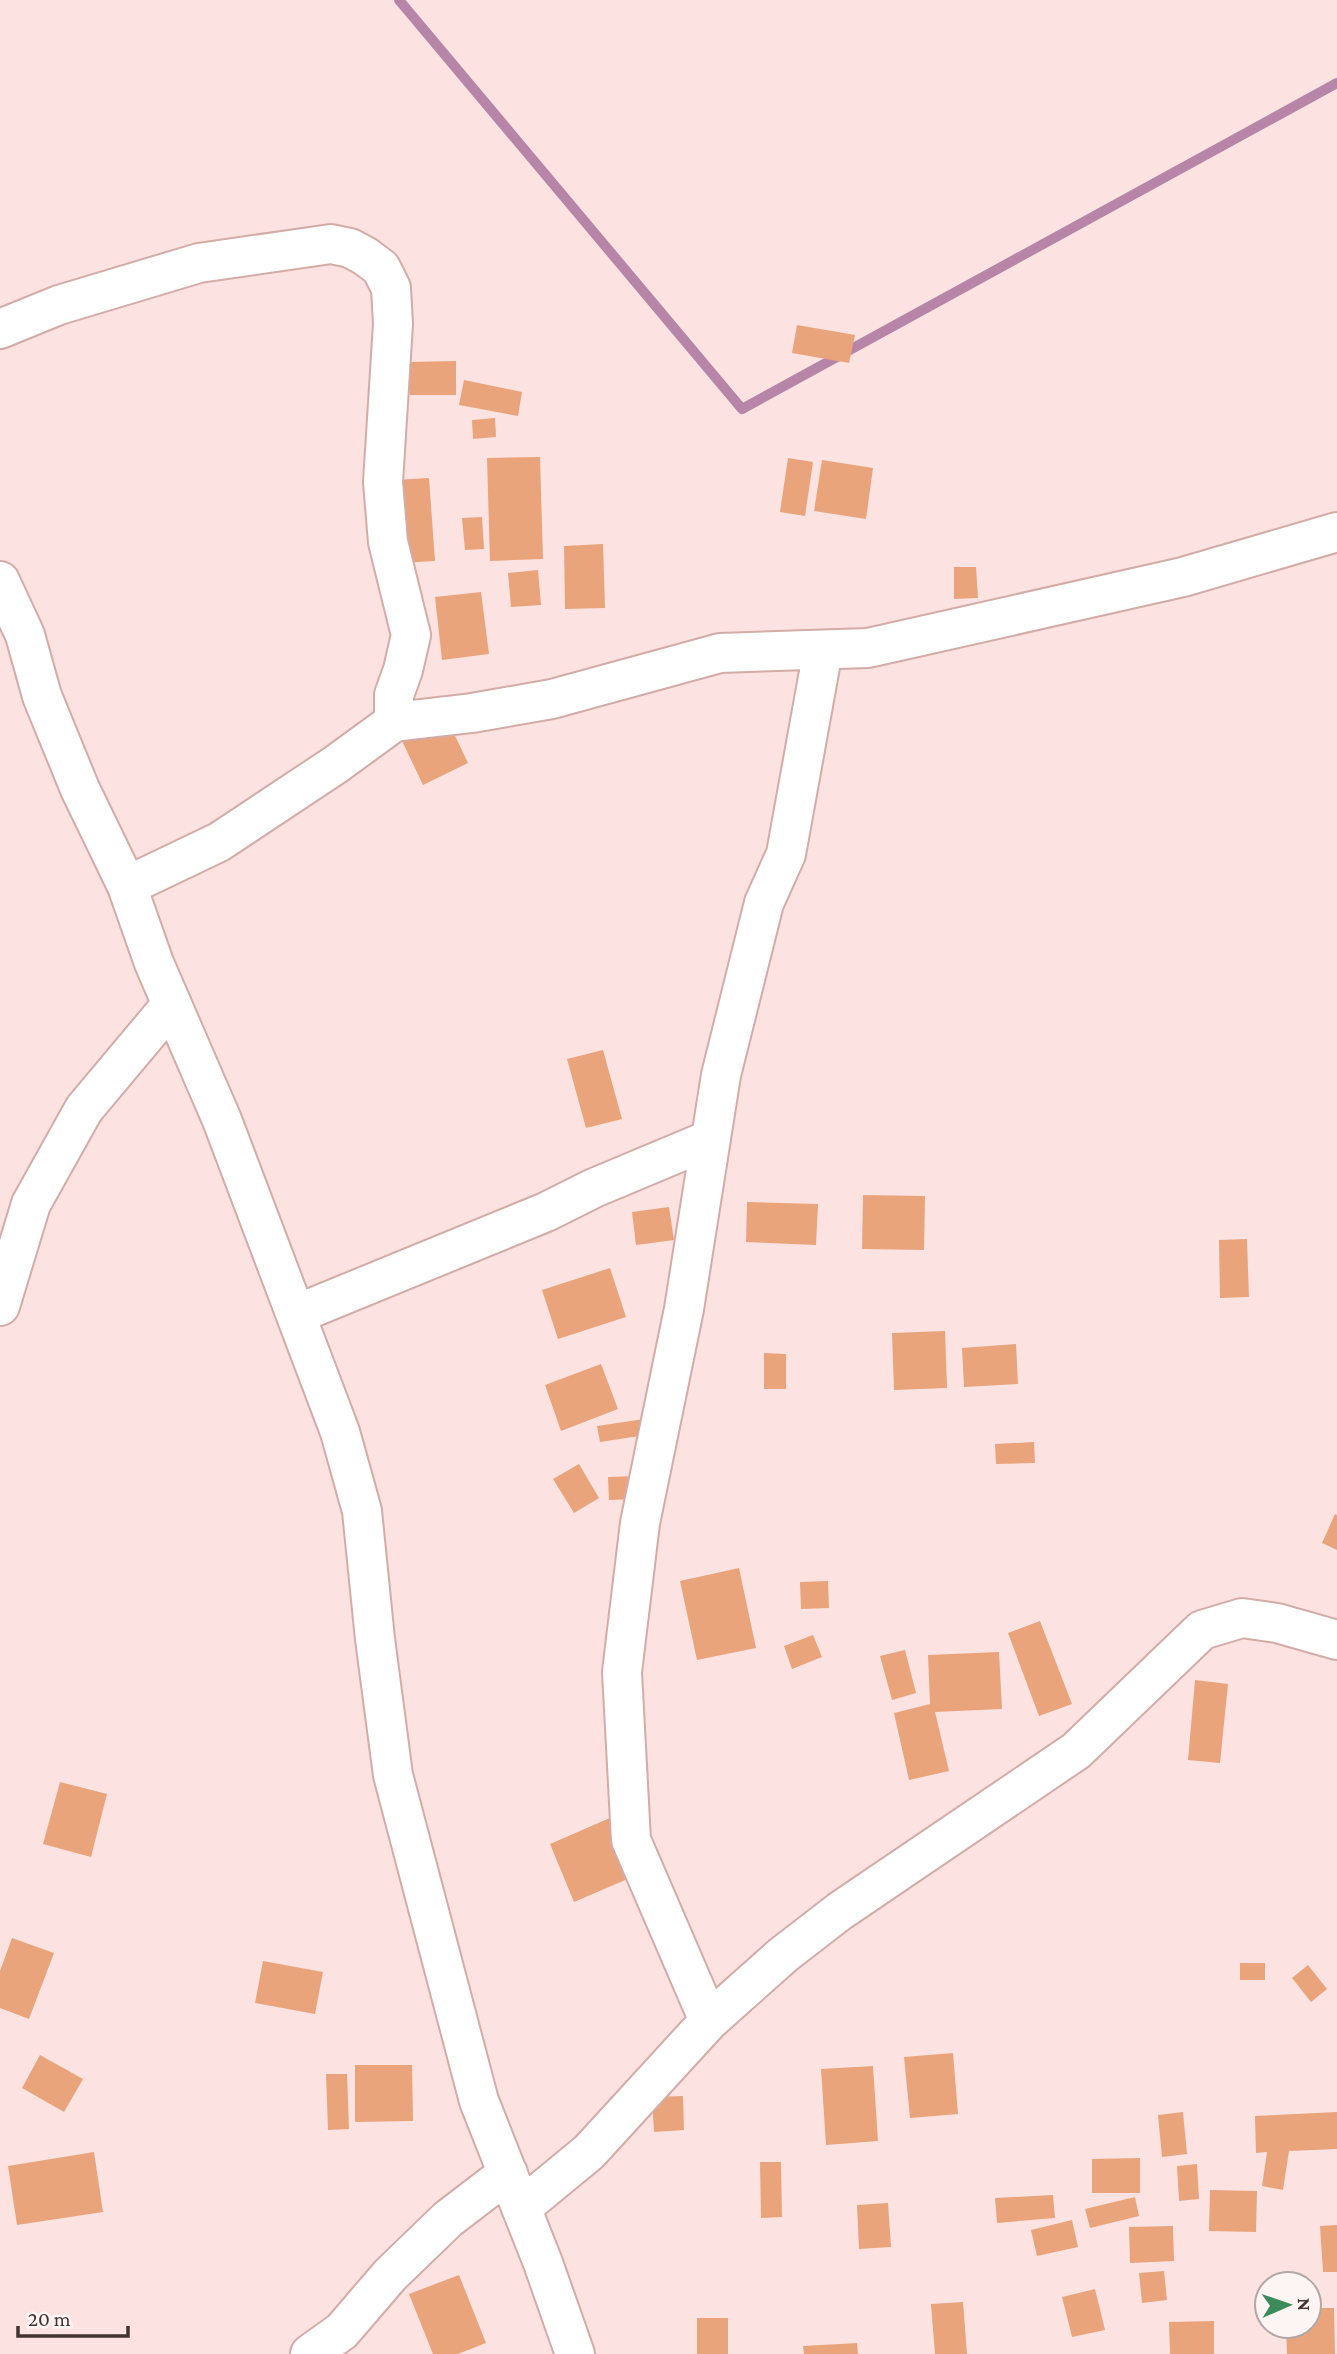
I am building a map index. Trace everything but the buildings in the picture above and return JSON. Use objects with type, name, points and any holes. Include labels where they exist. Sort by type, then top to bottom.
[{"type":"street","points":[[0,329],[59,305],[198,263],[331,244],[350,248],[381,268],[391,288],[393,324],[383,482],[388,542],[411,635],[394,695],[394,722]]},
{"type":"street","points":[[127,886],[219,842],[394,722],[472,713],[552,699],[720,653],[868,648],[1183,577],[1337,532]]},
{"type":"street","points":[[0,581],[25,635],[43,696],[80,789],[127,886],[172,1004],[222,1121],[340,1432],[362,1511],[393,1774],[479,2102],[544,2263],[575,2354]]},
{"type":"street","points":[[709,2021],[631,1840],[622,1672],[640,1523],[684,1309],[722,1075],[764,903],[786,855],[823,650]]},
{"type":"street","points":[[0,1306],[31,1204],[84,1109],[172,1004]]},
{"type":"street","points":[[297,1314],[546,1212],[594,1188],[712,1139]]},
{"type":"street","points":[[310,2354],[342,2331],[390,2275],[448,2219],[515,2190],[589,2152],[709,2021],[783,1955],[840,1911],[1076,1751],[1202,1630],[1242,1618],[1277,1623],[1337,1640]]},
{"type":"waterway","points":[[399,0],[742,409],[1337,83]]}]
